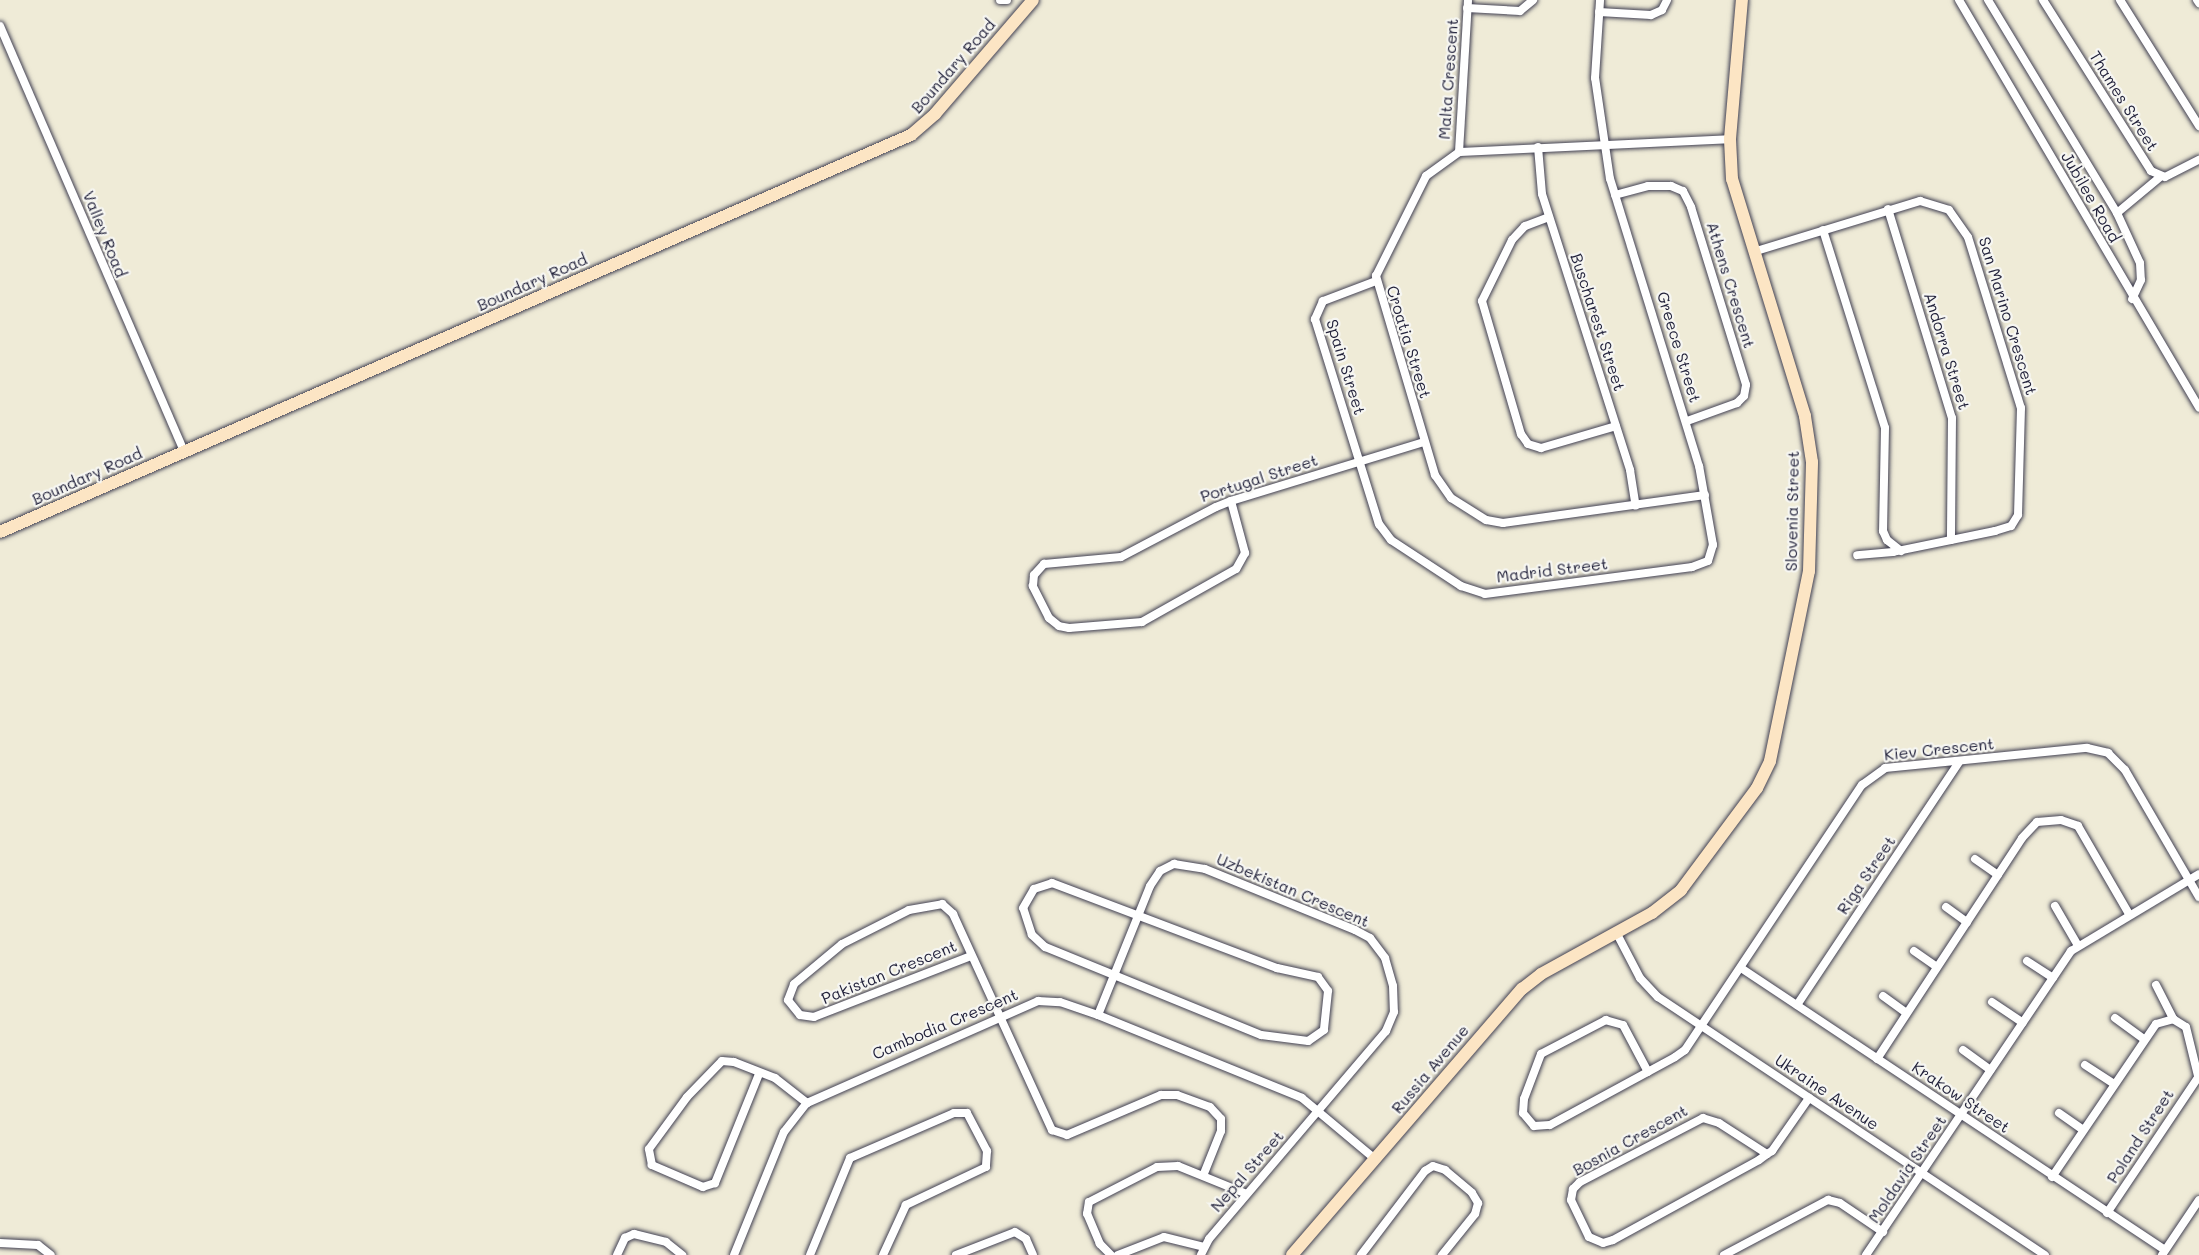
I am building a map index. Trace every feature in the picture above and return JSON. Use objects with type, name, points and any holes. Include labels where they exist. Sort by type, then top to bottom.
[{"type":"street","points":[[1000,0],[1007,0]]},
{"type":"street","name":"Boundary Road","points":[[0,532],[910,135],[935,114],[1033,0]]},
{"type":"street","name":"Malta Crescent","points":[[1459,152],[1468,4],[1520,12],[1533,0]]},
{"type":"street","name":"Greece Street","points":[[1600,0],[1594,78],[1615,195],[1687,421],[1705,495],[1713,545],[1708,561]]},
{"type":"street","points":[[1599,12],[1651,15],[1662,10],[1666,0]]},
{"type":"street","name":"Slovenia Street","points":[[1616,932],[1652,913],[1682,890],[1757,788],[1773,750],[1810,565],[1811,447],[1732,179],[1730,139],[1742,0]]},
{"type":"street","name":"Jubilee Road","points":[[1959,0],[2132,299],[2199,408]]},
{"type":"street","points":[[1988,0],[2117,213],[2140,263],[2141,280],[2132,299]]},
{"type":"street","name":"Thames Street","points":[[2043,0],[2146,165],[2160,177]]},
{"type":"street","points":[[2120,0],[2199,126]]},
{"type":"street","name":"Valley Road","points":[[0,26],[184,452]]},
{"type":"street","points":[[1459,152],[1606,142],[1730,139]]},
{"type":"street","name":"Buscharest Street","points":[[1538,147],[1539,177],[1549,217],[1630,470],[1636,506]]},
{"type":"street","name":"Croatia Street","points":[[1459,152],[1426,176],[1382,257],[1376,281],[1424,442],[1443,490],[1491,521],[1636,506],[1705,495]]},
{"type":"street","points":[[2117,213],[2160,177],[2171,176],[2199,159]]},
{"type":"street","name":"Athens Crescent","points":[[1615,195],[1648,186],[1671,186],[1683,191],[1691,207],[1746,386],[1744,396],[1737,403],[1687,421]]},
{"type":"street","name":"San Marino Crescent","points":[[1753,252],[1913,201],[1932,201],[1949,210],[1962,225],[2021,408],[2019,515],[2003,529],[1901,551],[1857,555]]},
{"type":"street","name":"Andorra Street","points":[[1888,209],[1952,418],[1951,540]]},
{"type":"street","points":[[1549,217],[1525,226],[1512,240],[1482,302],[1521,434],[1528,444],[1541,448],[1616,426]]},
{"type":"street","points":[[1822,230],[1885,428],[1883,531],[1887,540],[1901,551]]},
{"type":"street","name":"Spain Street","points":[[1360,462],[1315,315],[1326,299],[1376,281]]},
{"type":"street","name":"Portugal Street","points":[[1232,501],[1244,548],[1242,563],[1142,621],[1059,626],[1049,618],[1033,586],[1040,567],[1125,555],[1201,513],[1232,501],[1424,442]]},
{"type":"street","name":"Madrid Street","points":[[1360,462],[1384,534],[1476,592],[1692,567],[1708,561]]},
{"type":"street","name":"Kiev Crescent","points":[[1648,1072],[1623,1025],[1606,1020],[1541,1054],[1524,1099],[1523,1113],[1534,1126],[1550,1125],[1648,1072],[1683,1052],[1871,775],[1890,767],[2087,748],[2108,753],[2125,770],[2199,897]]},
{"type":"street","name":"Riga Street","points":[[1797,1005],[1960,761]]},
{"type":"street","points":[[1877,1059],[2034,824],[2069,821],[2083,833],[2129,914]]},
{"type":"street","points":[[1975,859],[1998,875]]},
{"type":"street","name":"Uzbekistan Crescent","points":[[1098,1015],[1139,914],[1160,871],[1185,864],[1370,938],[1385,958],[1392,979],[1392,1020],[1378,1043],[1320,1110]]},
{"type":"street","name":"Moldavia Street","points":[[1866,1255],[2078,944],[2199,874]]},
{"type":"street","points":[[1058,884],[1139,914],[1277,968],[1322,979],[1328,991],[1324,1030],[1312,1041],[1277,1039],[1114,975],[1041,945],[1032,935],[1024,912],[1026,898],[1041,885],[1058,884]]},
{"type":"street","name":"Pakistan Crescent","points":[[971,956],[814,1017],[800,1015],[788,1000],[794,984],[835,948],[926,905],[939,903],[950,910],[1049,1126],[1059,1134],[1073,1133],[1165,1094],[1213,1109],[1221,1119],[1221,1131],[1203,1176]]},
{"type":"street","points":[[2055,906],[2078,944]]},
{"type":"street","points":[[1946,908],[1967,922]]},
{"type":"street","name":"Ukraine Avenue","points":[[1616,932],[1648,989],[2045,1255]]},
{"type":"street","name":"Russia Avenue","points":[[1292,1255],[1522,989],[1616,932]]},
{"type":"street","points":[[1914,951],[1937,967]]},
{"type":"street","points":[[2027,961],[2053,978]]},
{"type":"street","name":"Krakow Street","points":[[1741,968],[2163,1252]]},
{"type":"street","points":[[2156,985],[2173,1019],[2189,1032],[2199,1076]]},
{"type":"street","points":[[1883,996],[1906,1013]]},
{"type":"street","name":"Cambodia Crescent","points":[[734,1255],[781,1139],[807,1103],[999,1016],[1046,1000],[1098,1015],[1293,1094],[1320,1110],[1375,1159]]},
{"type":"street","points":[[1992,1002],[2022,1023]]},
{"type":"street","points":[[2115,1018],[2144,1039]]},
{"type":"street","points":[[2052,1177],[2144,1039],[2156,1024],[2173,1019]]},
{"type":"street","points":[[1962,1050],[1991,1070]]},
{"type":"street","points":[[759,1074],[715,1183],[703,1187],[652,1165],[649,1149],[687,1097],[718,1064],[734,1062],[786,1084],[807,1103]]},
{"type":"street","points":[[2085,1065],[2114,1084]]},
{"type":"street","name":"Poland Street","points":[[2107,1213],[2199,1076]]},
{"type":"street","name":"Bosnia Crescent","points":[[1767,1154],[1719,1123],[1703,1118],[1580,1182],[1573,1189],[1571,1200],[1590,1237],[1608,1242],[1767,1154],[1778,1144],[1809,1098]]},
{"type":"street","name":"Nepal Street","points":[[1202,1251],[1247,1194],[1320,1110]]},
{"type":"street","points":[[810,1255],[850,1158],[954,1113],[967,1113],[987,1151],[986,1167],[906,1205],[883,1255]]},
{"type":"street","points":[[2059,1113],[2083,1130]]},
{"type":"street","points":[[1111,1255],[1100,1244],[1087,1214],[1094,1197],[1167,1164],[1247,1194]]},
{"type":"street","points":[[1361,1255],[1425,1171],[1433,1166],[1445,1170],[1472,1193],[1478,1203],[1475,1214],[1442,1255]]},
{"type":"street","points":[[1724,1255],[1828,1200],[1840,1203],[1883,1232]]},
{"type":"street","points":[[2163,1252],[2199,1200]]},
{"type":"street","points":[[956,1255],[1015,1232],[1026,1239],[1033,1255]]},
{"type":"street","points":[[616,1255],[624,1240],[634,1234],[666,1242],[682,1255]]},
{"type":"street","points":[[1118,1255],[1164,1237],[1202,1251]]},
{"type":"street","points":[[0,1243],[32,1244],[46,1248],[51,1255]]}]
